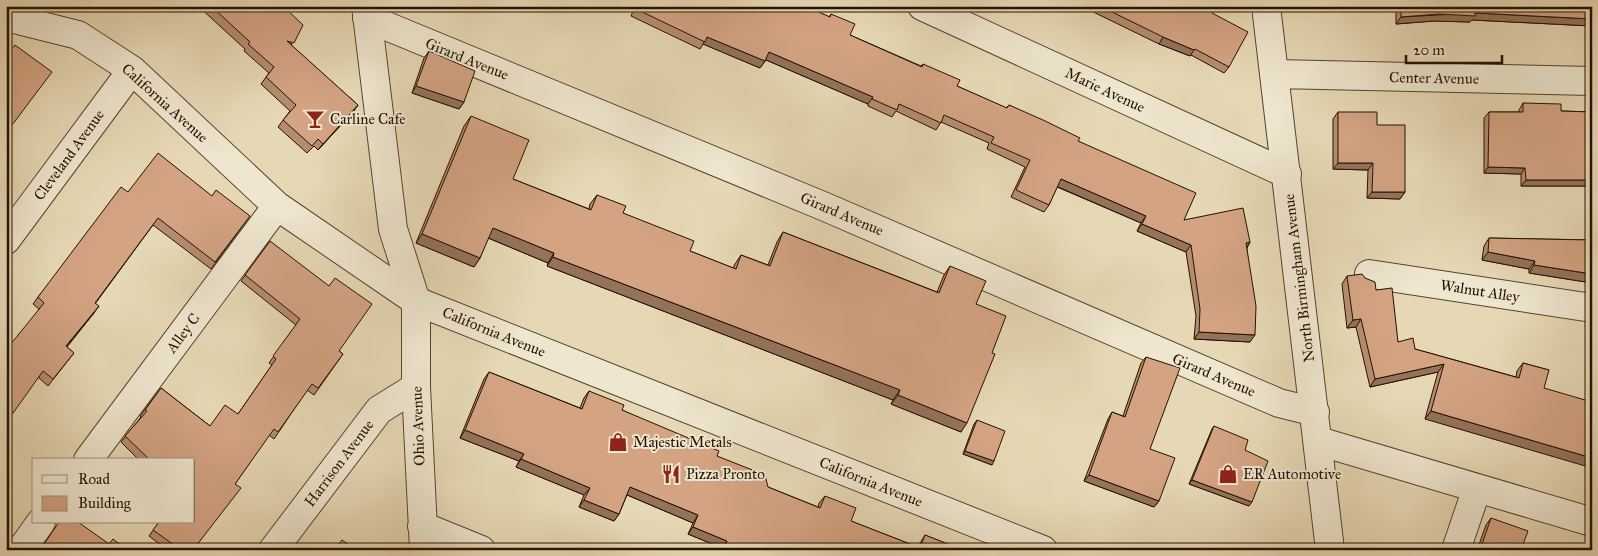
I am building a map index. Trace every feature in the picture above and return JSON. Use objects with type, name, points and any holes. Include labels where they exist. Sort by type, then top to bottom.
[{"type":"street","name":"Marie Avenue","points":[[922,6],[1287,174]]},
{"type":"street","name":"North Birmingham Avenue","points":[[1266,6],[1276,74],[1330,550]]},
{"type":"street","name":"Ohio Avenue","points":[[367,12],[393,229],[416,301],[416,387],[423,538]]},
{"type":"street","name":"Girard Avenue","points":[[367,12],[1279,403],[1315,412]]},
{"type":"street","name":"California Avenue","points":[[6,17],[78,34],[132,70],[277,206],[416,301],[1043,550]]},
{"type":"street","name":"Cleveland Avenue","points":[[6,240],[132,70]]},
{"type":"street","name":"Center Avenue","points":[[1276,74],[1592,82]]},
{"type":"street","name":"Alley C","points":[[89,458],[277,206]]},
{"type":"street","name":"Walnut Alley","points":[[1369,274],[1592,308]]},
{"type":"street","name":"Harrison Avenue","points":[[273,550],[379,410],[416,387]]},
{"type":"street","points":[[1318,441],[1592,522]]},
{"type":"street","points":[[1458,550],[1457,546],[1477,488]]},
{"type":"street","points":[[21,550],[40,524]]},
{"type":"street","points":[[423,538],[481,550]]},
{"type":"building","points":[[211,6],[283,6],[303,25],[294,43],[287,41],[358,105],[323,144],[318,139],[312,146],[283,120],[296,105],[266,77],[274,67],[248,44],[250,42]]},
{"type":"building","points":[[637,6],[805,6],[830,17],[831,14],[855,24],[850,35],[922,67],[923,64],[960,80],[957,86],[1007,108],[1009,105],[1043,120],[1080,138],[1078,141],[1196,193],[1184,220],[1243,208],[1250,242],[1246,243],[1256,306],[1255,335],[1199,332],[1200,309],[1191,245],[1142,224],[1146,216],[1061,179],[1049,205],[1016,190],[1030,160],[991,143],[994,137],[944,115],[941,123],[899,104],[897,110],[872,99],[873,97],[769,52],[765,61],[707,37],[705,42],[636,9]]},
{"type":"building","points":[[1100,6],[1215,6],[1212,13],[1248,32],[1229,67],[1195,49],[1163,37]]},
{"type":"building","points":[[1401,6],[1592,6],[1592,19],[1475,13],[1475,16],[1439,14],[1401,17]]},
{"type":"building","points":[[15,45],[52,72],[6,133],[6,56]]},
{"type":"building","points":[[429,51],[475,71],[464,102],[416,86]]},
{"type":"building","points":[[1523,103],[1561,104],[1561,111],[1592,112],[1592,180],[1526,180],[1525,168],[1488,167],[1489,112],[1523,112]]},
{"type":"building","points":[[1338,112],[1377,112],[1377,125],[1405,125],[1405,192],[1372,192],[1373,163],[1338,163]]},
{"type":"building","points":[[471,116],[529,140],[513,179],[591,210],[597,195],[626,206],[623,213],[694,241],[690,251],[736,269],[741,255],[770,266],[783,232],[939,293],[950,266],[986,281],[976,304],[1006,316],[992,353],[995,354],[967,423],[898,395],[900,390],[553,257],[554,253],[493,228],[480,258],[422,234]]},
{"type":"building","points":[[158,153],[212,196],[216,190],[250,216],[215,262],[158,218],[95,303],[99,306],[66,346],[74,353],[53,379],[43,371],[6,423],[6,350],[44,303],[38,297],[121,187],[128,192]]},
{"type":"building","points":[[1489,238],[1592,240],[1592,274],[1534,265],[1535,261],[1488,252]]},
{"type":"building","points":[[270,241],[329,286],[335,278],[372,304],[339,351],[343,354],[318,388],[312,384],[278,432],[274,429],[235,484],[241,488],[193,550],[181,550],[153,530],[158,524],[195,524],[195,458],[148,458],[125,436],[147,411],[145,410],[161,388],[210,426],[225,405],[238,414],[276,359],[273,356],[300,319],[245,275]]},
{"type":"building","points":[[1362,274],[1365,278],[1375,282],[1376,290],[1392,288],[1398,342],[1413,338],[1415,349],[1519,378],[1523,363],[1549,370],[1544,388],[1592,402],[1592,458],[1431,411],[1444,364],[1375,379],[1361,319],[1353,320],[1347,276]]},
{"type":"building","points":[[1146,357],[1180,368],[1150,449],[1175,458],[1159,501],[1089,475],[1112,412],[1125,417]]},
{"type":"building","points":[[489,372],[582,409],[589,391],[624,405],[622,410],[719,451],[717,456],[765,475],[768,487],[820,508],[825,496],[856,508],[851,521],[920,548],[925,535],[963,550],[723,550],[727,541],[693,527],[698,515],[630,487],[619,514],[584,500],[590,488],[521,459],[524,454],[465,430]]},
{"type":"building","points":[[977,420],[1005,431],[994,461],[965,451]]},
{"type":"building","name":"ER Automotive","points":[[1214,426],[1248,440],[1245,450],[1268,461],[1252,502],[1192,480]]},
{"type":"building","points":[[1491,518],[1528,531],[1521,550],[1480,550]]},
{"type":"building","points":[[58,524],[81,524],[109,544],[113,539],[127,550],[40,550]]},
{"type":"building","points":[[342,540],[356,550],[334,550]]},
{"type":"place","name":"Carline Cafe","points":[[315,119]]},
{"type":"place","name":"Majestic Metals","points":[[618,442]]},
{"type":"place","name":"Pizza Pronto","points":[[671,474]]},
{"type":"place","name":"ER Automotive","points":[[1228,474]]}]
